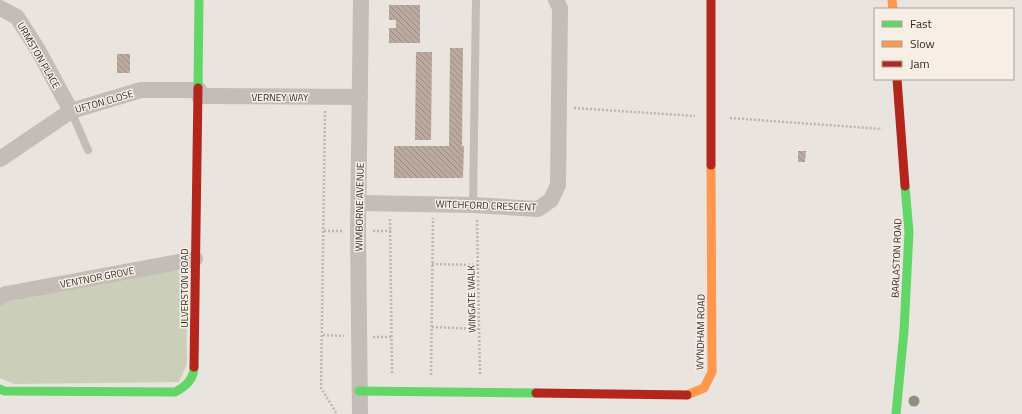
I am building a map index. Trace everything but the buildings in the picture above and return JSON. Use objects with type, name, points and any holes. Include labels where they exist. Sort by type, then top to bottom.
[{"type":"street","name":"ULVERSTON ROAD","points":[[0,389],[4,391],[175,392],[187,385],[194,372],[199,93],[199,0]]},
{"type":"street","name":"WIMBORNE AVENUE","points":[[360,414],[359,203],[361,0]]},
{"type":"street","name":"WITCHFORD CRESCENT","points":[[359,203],[433,203],[538,209],[551,200],[558,185],[561,107],[560,8],[556,0]]},
{"type":"street","name":"WYNDHAM ROAD","points":[[359,391],[688,395],[704,388],[712,372],[711,0]]},
{"type":"street","name":"URMSTON PLACE","points":[[0,8],[17,17],[38,50],[71,111]]},
{"type":"street","name":"BARLASTON ROAD","points":[[896,414],[904,331],[909,232],[897,80]]},
{"type":"street","name":"UFTON CLOSE","points":[[0,159],[71,111],[141,90],[199,93]]},
{"type":"street","name":"VERNEY WAY","points":[[199,93],[360,97]]},
{"type":"street","name":"VENTNOR GROVE","points":[[0,297],[6,294],[195,259]]},
{"type":"lane","points":[[476,0],[476,205]]},
{"type":"lane","points":[[71,111],[88,150]]},
{"type":"path","points":[[325,97],[321,388],[337,414]]},
{"type":"path","points":[[561,107],[901,130]]},
{"type":"path","points":[[390,202],[393,337],[392,391]]},
{"type":"path","points":[[431,391],[433,203]]},
{"type":"path","name":"WINGATE WALK","points":[[476,205],[481,392]]},
{"type":"path","points":[[432,264],[478,265]]},
{"type":"path","points":[[432,327],[479,329]]},
{"type":"green space","points":[[176,269],[186,279],[187,364],[179,382],[14,384],[0,378],[0,305],[3,303]]},
{"type":"traffic: fast","points":[[198,88],[199,0]]},
{"type":"traffic: fast","points":[[896,414],[904,331],[909,232],[905,186]]},
{"type":"traffic: fast","points":[[0,389],[4,391],[175,392],[182,388],[191,379],[194,367]]},
{"type":"traffic: fast","points":[[359,391],[536,393]]},
{"type":"traffic: slow","points":[[892,0],[893,8]]},
{"type":"traffic: slow","points":[[687,395],[704,388],[712,372],[711,165]]},
{"type":"traffic: jam","points":[[711,0],[711,165]]},
{"type":"traffic: jam","points":[[897,80],[905,186]]},
{"type":"traffic: jam","points":[[194,367],[198,88]]},
{"type":"traffic: jam","points":[[536,393],[687,395]]}]
